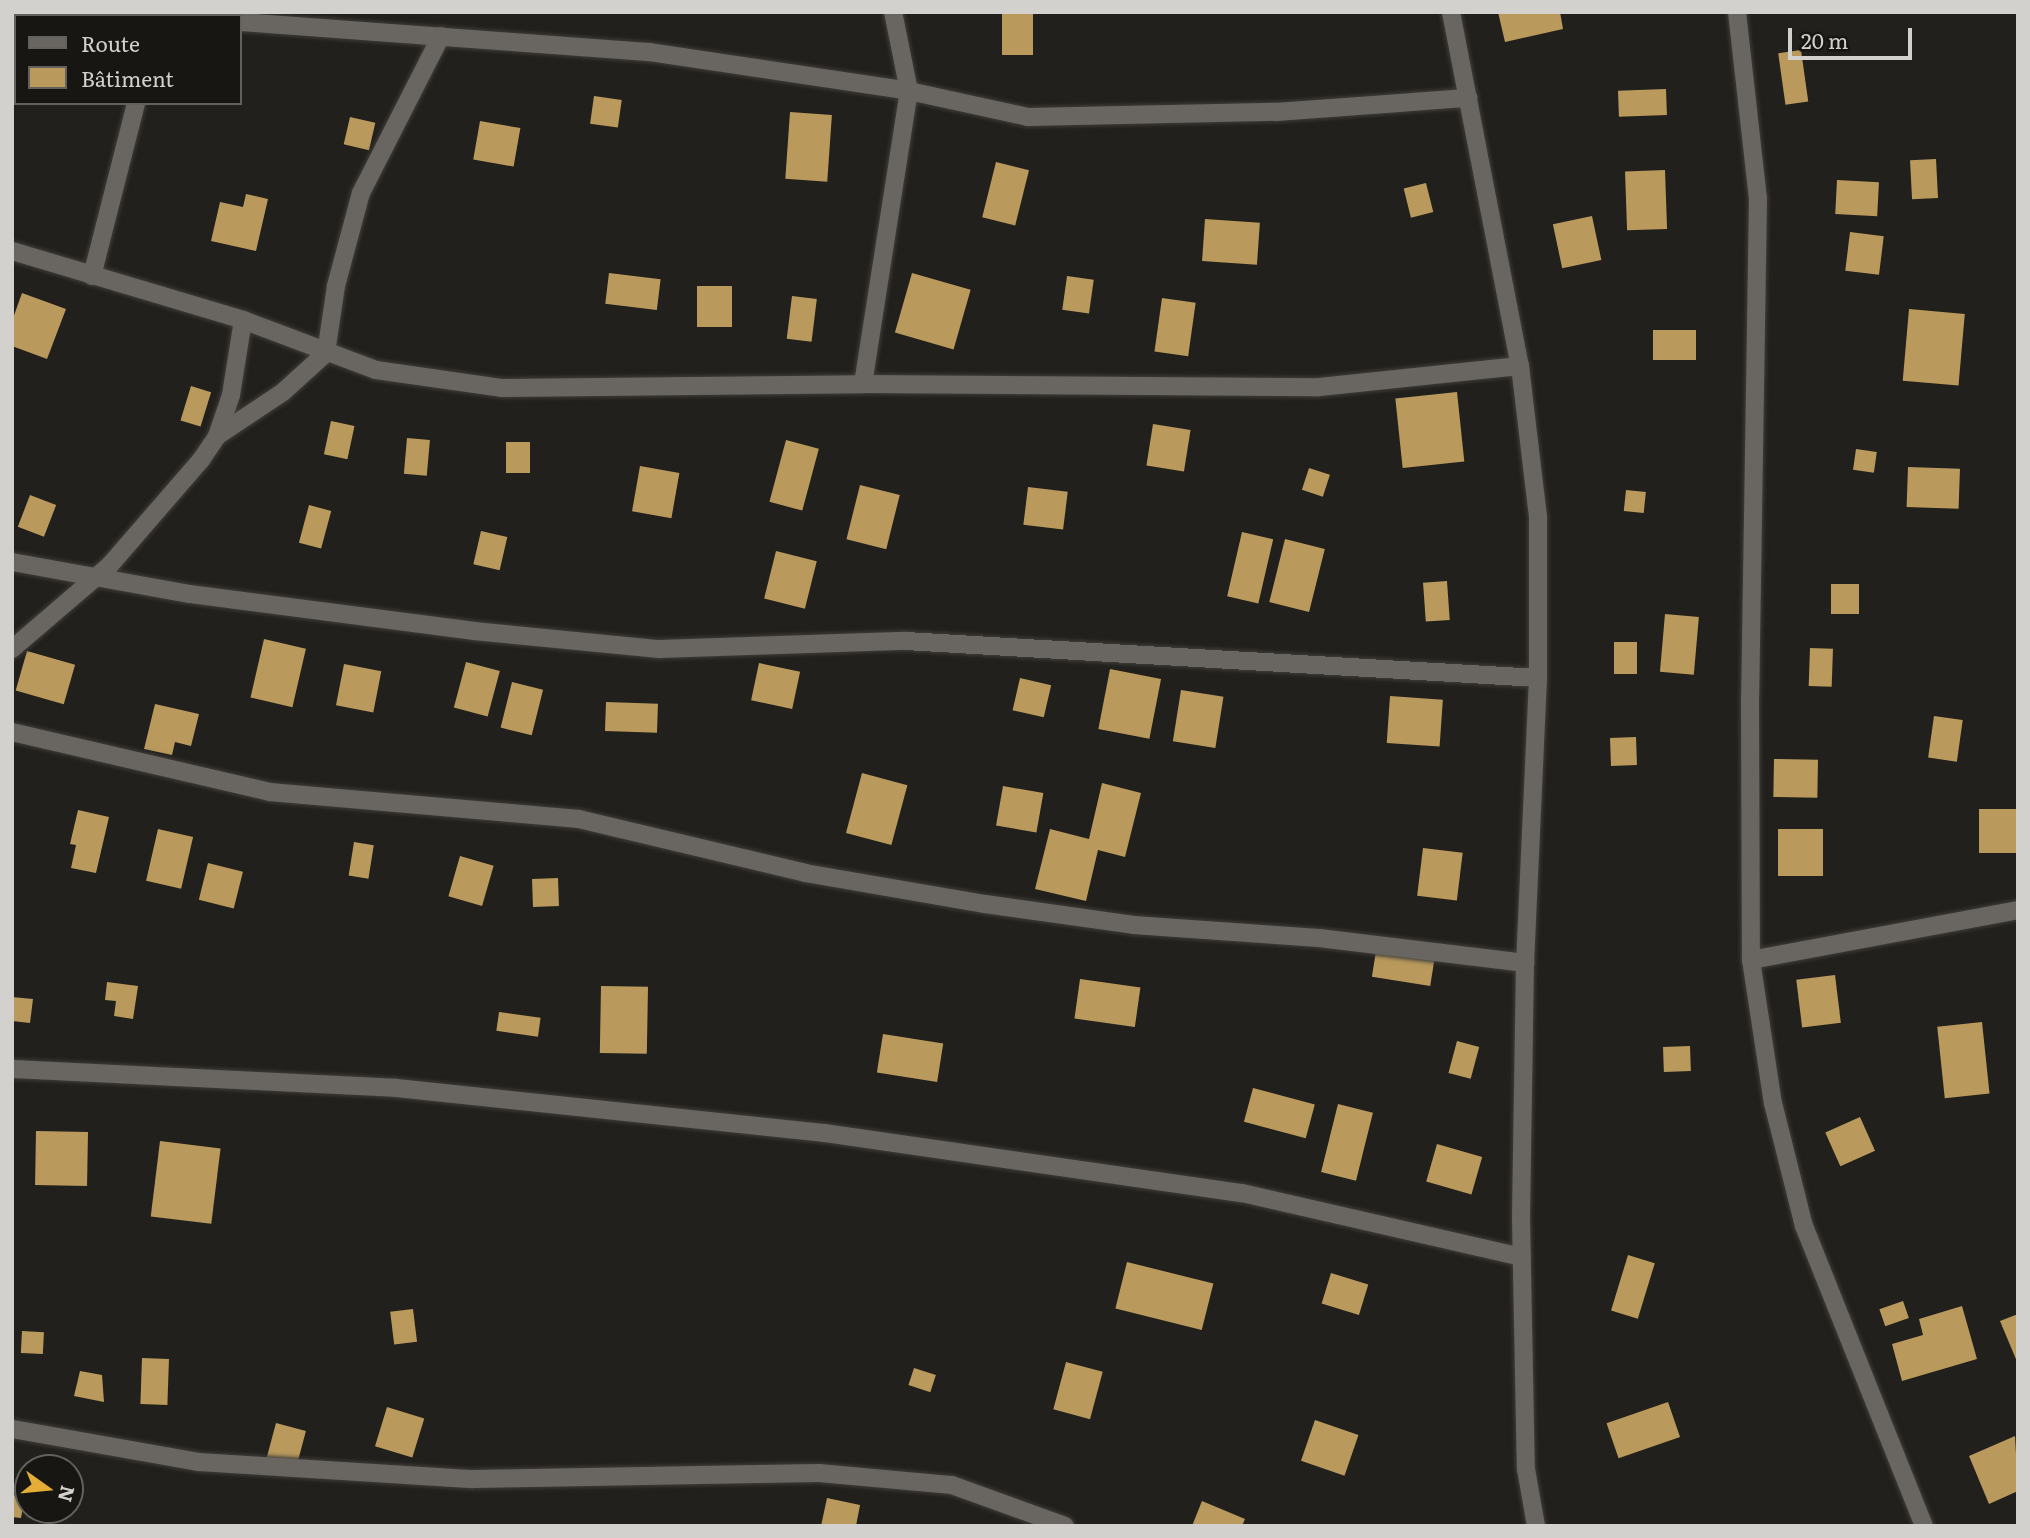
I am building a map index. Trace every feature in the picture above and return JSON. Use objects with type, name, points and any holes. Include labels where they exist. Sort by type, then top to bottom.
[{"type":"street","points":[[863,384],[909,91],[893,12]]},
{"type":"street","points":[[1451,12],[1520,366],[1538,517],[1538,678],[1525,963],[1522,1257],[1526,1469],[1536,1526]]},
{"type":"street","points":[[1737,12],[1758,198],[1750,696],[1751,960],[1773,1103],[1804,1226],[1924,1526]]},
{"type":"street","points":[[242,22],[649,52],[909,91],[1028,117],[1276,112],[1468,98]]},
{"type":"street","points":[[217,436],[283,392],[326,353],[336,286],[361,193],[441,36]]},
{"type":"street","points":[[92,276],[135,105]]},
{"type":"street","points":[[12,251],[243,320],[376,370],[503,387],[863,384],[1318,387],[1520,366]]},
{"type":"street","points":[[12,649],[110,565],[178,491],[217,436],[231,395],[243,320]]},
{"type":"street","points":[[12,562],[92,578],[474,631],[659,649],[906,640],[1538,678]]},
{"type":"street","points":[[12,732],[270,792],[579,819],[805,873],[985,904],[1135,925],[1319,938],[1525,963]]},
{"type":"street","points":[[1751,960],[2018,910]]},
{"type":"street","points":[[12,1069],[396,1088],[824,1133],[1242,1193],[1522,1257]]},
{"type":"street","points":[[12,1429],[199,1462],[459,1478],[819,1473],[968,1487],[1065,1526]]},
{"type":"building","points":[[1002,12],[1033,12],[1033,55],[1002,55]]},
{"type":"building","points":[[1498,12],[1560,12],[1563,29],[1505,42]]},
{"type":"building","points":[[1801,50],[1808,101],[1785,105],[1778,53]]},
{"type":"building","points":[[1666,89],[1667,115],[1619,117],[1618,91]]},
{"type":"building","points":[[594,96],[622,100],[618,128],[590,124]]},
{"type":"building","points":[[790,112],[832,115],[827,182],[785,179]]},
{"type":"building","points":[[350,117],[375,123],[369,150],[344,144]]},
{"type":"building","points":[[480,121],[520,128],[514,167],[473,159]]},
{"type":"building","points":[[1936,159],[1938,198],[1912,199],[1910,160]]},
{"type":"building","points":[[996,162],[1029,170],[1015,226],[982,217]]},
{"type":"building","points":[[1665,170],[1667,229],[1627,230],[1625,171]]},
{"type":"building","points":[[1837,180],[1879,182],[1877,216],[1835,214]]},
{"type":"building","points":[[1426,183],[1433,212],[1411,218],[1404,189]]},
{"type":"building","points":[[246,194],[268,199],[256,251],[211,241],[220,202],[243,207]]},
{"type":"building","points":[[1592,216],[1601,260],[1562,268],[1553,224]]},
{"type":"building","points":[[1205,219],[1260,223],[1257,265],[1202,261]]},
{"type":"building","points":[[1850,232],[1884,236],[1879,275],[1845,271]]},
{"type":"building","points":[[609,273],[661,279],[657,310],[605,304]]},
{"type":"building","points":[[912,273],[971,290],[954,349],[895,333]]},
{"type":"building","points":[[1067,276],[1094,280],[1089,313],[1062,310]]},
{"type":"building","points":[[697,286],[732,286],[732,327],[697,327]]},
{"type":"building","points":[[22,293],[66,309],[47,359],[12,346],[12,321]]},
{"type":"building","points":[[792,296],[817,299],[812,342],[787,339]]},
{"type":"building","points":[[1162,298],[1196,303],[1188,356],[1154,351]]},
{"type":"building","points":[[1909,309],[1965,314],[1959,386],[1903,381]]},
{"type":"building","points":[[1653,330],[1696,330],[1696,360],[1653,360]]},
{"type":"building","points":[[191,386],[211,392],[201,427],[180,420]]},
{"type":"building","points":[[1457,392],[1464,462],[1403,468],[1395,398]]},
{"type":"building","points":[[331,421],[354,426],[347,459],[324,454]]},
{"type":"building","points":[[1153,424],[1191,430],[1184,471],[1146,465]]},
{"type":"building","points":[[407,438],[430,440],[427,476],[404,474]]},
{"type":"building","points":[[786,440],[819,449],[802,511],[769,502]]},
{"type":"building","points":[[506,442],[530,442],[530,473],[506,473]]},
{"type":"building","points":[[1856,449],[1877,452],[1874,473],[1853,470]]},
{"type":"building","points":[[640,466],[679,473],[671,518],[632,511]]},
{"type":"building","points":[[1908,467],[1960,469],[1959,509],[1907,507]]},
{"type":"building","points":[[1309,468],[1330,475],[1323,497],[1302,490]]},
{"type":"building","points":[[860,485],[900,495],[886,549],[846,539]]},
{"type":"building","points":[[1028,487],[1068,492],[1063,530],[1023,525]]},
{"type":"building","points":[[1626,490],[1646,492],[1644,513],[1624,511]]},
{"type":"building","points":[[30,495],[56,505],[44,537],[18,527]]},
{"type":"building","points":[[309,505],[331,511],[321,549],[299,543]]},
{"type":"building","points":[[481,531],[507,537],[500,570],[473,564]]},
{"type":"building","points":[[1242,532],[1273,539],[1258,604],[1227,596]]},
{"type":"building","points":[[1285,539],[1325,549],[1309,612],[1269,602]]},
{"type":"building","points":[[776,551],[817,561],[805,609],[764,599]]},
{"type":"building","points":[[1447,581],[1450,620],[1426,622],[1423,583]]},
{"type":"building","points":[[1831,584],[1859,584],[1859,614],[1831,614]]},
{"type":"building","points":[[1665,614],[1699,617],[1694,675],[1660,672]]},
{"type":"building","points":[[264,639],[306,649],[292,707],[251,697]]},
{"type":"building","points":[[1614,642],[1637,642],[1637,674],[1614,674]]},
{"type":"building","points":[[1810,648],[1833,649],[1832,687],[1809,686]]},
{"type":"building","points":[[27,651],[75,665],[64,704],[16,690]]},
{"type":"building","points":[[466,662],[500,671],[488,716],[454,707]]},
{"type":"building","points":[[759,663],[800,672],[792,709],[751,700]]},
{"type":"building","points":[[344,664],[381,671],[373,712],[336,705]]},
{"type":"building","points":[[1110,669],[1161,679],[1149,739],[1098,729]]},
{"type":"building","points":[[1020,678],[1051,685],[1044,717],[1013,710]]},
{"type":"building","points":[[512,682],[543,690],[532,735],[501,728]]},
{"type":"building","points":[[1181,690],[1223,697],[1215,748],[1173,741]]},
{"type":"building","points":[[1390,696],[1443,700],[1440,747],[1387,743]]},
{"type":"building","points":[[606,702],[658,704],[657,733],[605,731]]},
{"type":"building","points":[[155,704],[199,714],[191,746],[175,742],[172,755],[144,749]]},
{"type":"building","points":[[1934,716],[1963,720],[1957,762],[1928,758]]},
{"type":"building","points":[[1636,737],[1637,765],[1611,766],[1610,738]]},
{"type":"building","points":[[1774,759],[1818,760],[1817,798],[1773,797]]},
{"type":"building","points":[[862,773],[907,785],[891,845],[846,833]]},
{"type":"building","points":[[1102,783],[1141,793],[1125,857],[1098,850],[1086,901],[1035,889],[1050,829],[1089,839]]},
{"type":"building","points":[[1003,786],[1043,793],[1036,833],[996,825]]},
{"type":"building","points":[[1979,809],[2018,809],[2018,853],[1979,853]]},
{"type":"building","points":[[78,810],[109,817],[96,873],[71,868],[76,845],[70,844]]},
{"type":"building","points":[[158,829],[193,837],[181,889],[146,881]]},
{"type":"building","points":[[1778,829],[1823,829],[1823,876],[1778,876]]},
{"type":"building","points":[[354,842],[374,845],[368,879],[349,876]]},
{"type":"building","points":[[1423,848],[1463,853],[1457,901],[1417,896]]},
{"type":"building","points":[[460,856],[494,866],[482,906],[448,896]]},
{"type":"building","points":[[208,863],[243,872],[234,909],[199,900]]},
{"type":"building","points":[[558,878],[559,906],[533,907],[532,879]]},
{"type":"building","points":[[1376,951],[1434,960],[1430,986],[1372,977]]},
{"type":"building","points":[[1835,975],[1841,1023],[1802,1027],[1796,980]]},
{"type":"building","points":[[1080,979],[1140,987],[1135,1027],[1074,1019]]},
{"type":"building","points":[[107,982],[138,986],[133,1019],[114,1016],[116,1001],[105,1000]]},
{"type":"building","points":[[601,986],[648,987],[647,1054],[600,1053]]},
{"type":"building","points":[[12,997],[33,999],[30,1023],[12,1021]]},
{"type":"building","points":[[499,1012],[541,1018],[538,1037],[496,1031]]},
{"type":"building","points":[[1982,1022],[1990,1094],[1945,1098],[1937,1027]]},
{"type":"building","points":[[883,1034],[943,1044],[937,1082],[877,1073]]},
{"type":"building","points":[[1457,1041],[1479,1047],[1471,1079],[1448,1073]]},
{"type":"building","points":[[1690,1046],[1691,1071],[1664,1072],[1663,1047]]},
{"type":"building","points":[[1253,1088],[1315,1105],[1306,1138],[1244,1122]]},
{"type":"building","points":[[1338,1104],[1373,1113],[1356,1181],[1321,1172]]},
{"type":"building","points":[[1860,1117],[1875,1151],[1840,1166],[1825,1132]]},
{"type":"building","points":[[36,1131],[88,1132],[87,1186],[35,1185]]},
{"type":"building","points":[[160,1141],[221,1148],[211,1224],[151,1216]]},
{"type":"building","points":[[1437,1144],[1482,1157],[1471,1194],[1426,1181]]},
{"type":"building","points":[[1628,1255],[1655,1263],[1638,1319],[1611,1310]]},
{"type":"building","points":[[1127,1262],[1213,1284],[1202,1330],[1115,1309]]},
{"type":"building","points":[[1331,1273],[1368,1284],[1359,1315],[1322,1304]]},
{"type":"building","points":[[1903,1301],[1909,1318],[1885,1326],[1879,1309]]},
{"type":"building","points":[[1962,1306],[1977,1359],[1902,1381],[1892,1344],[1923,1335],[1919,1319]]},
{"type":"building","points":[[413,1309],[417,1342],[394,1345],[390,1312]]},
{"type":"building","points":[[2018,1314],[2018,1364],[2000,1321]]},
{"type":"building","points":[[22,1331],[44,1332],[43,1354],[21,1353]]},
{"type":"building","points":[[142,1358],[169,1359],[167,1405],[140,1404]]},
{"type":"building","points":[[1066,1362],[1103,1372],[1090,1419],[1053,1409]]},
{"type":"building","points":[[914,1368],[936,1375],[930,1392],[908,1385]]},
{"type":"building","points":[[80,1371],[102,1375],[104,1402],[74,1396]]},
{"type":"building","points":[[1668,1402],[1680,1437],[1619,1458],[1607,1423]]},
{"type":"building","points":[[387,1407],[424,1418],[412,1458],[375,1446]]},
{"type":"building","points":[[1315,1420],[1358,1435],[1344,1476],[1301,1461]]},
{"type":"building","points":[[276,1423],[306,1431],[297,1466],[267,1458]]},
{"type":"building","points":[[2015,1436],[2018,1491],[1989,1504],[1969,1456]]},
{"type":"building","points":[[12,1495],[14,1517],[12,1517]]},
{"type":"building","points":[[827,1498],[860,1505],[856,1526],[821,1526]]},
{"type":"building","points":[[1202,1501],[1245,1519],[1242,1526],[1192,1526]]}]
